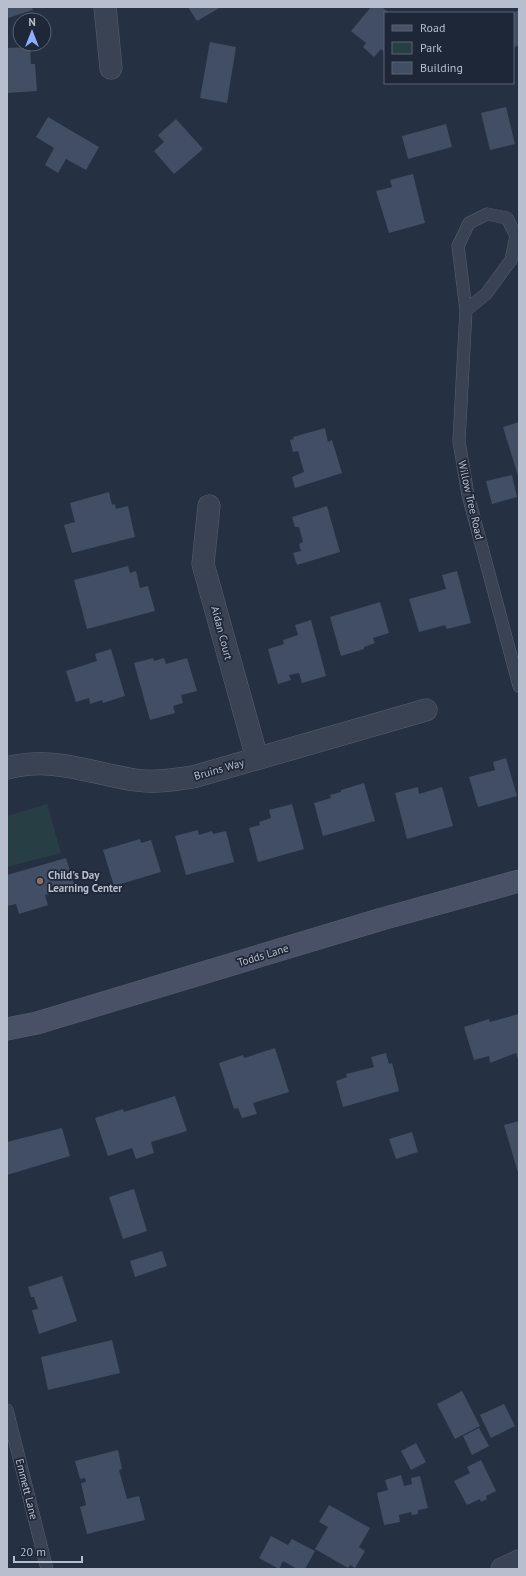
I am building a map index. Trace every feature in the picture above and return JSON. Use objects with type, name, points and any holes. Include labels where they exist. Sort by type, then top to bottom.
[{"type":"main road","name":"Todds Lane","points":[[7,1029],[37,1023],[374,921],[519,881]]},
{"type":"street","points":[[105,7],[111,68]]},
{"type":"street","name":"Aidan Court","points":[[209,506],[203,564],[257,758]]},
{"type":"street","name":"Bruins Way","points":[[7,768],[34,763],[58,764],[136,780],[162,782],[193,777],[426,710]]},
{"type":"street","points":[[502,1569],[519,1561]]},
{"type":"lane","name":"Willow Tree Road","points":[[466,310],[486,294],[511,260],[516,236],[507,218],[487,214],[469,223],[458,246],[466,310],[459,441],[468,495],[519,686]]},
{"type":"lane","name":"Emmett Lane","points":[[7,1410],[47,1569]]},
{"type":"green space","points":[[47,804],[61,853],[7,867],[7,816]]},
{"type":"building","points":[[7,7],[32,7],[33,10],[27,12],[12,12],[12,17],[8,18]]},
{"type":"building","points":[[188,7],[221,7],[197,21]]},
{"type":"building","points":[[371,7],[382,7],[388,12],[384,12],[384,52],[381,49],[374,57],[363,47],[366,43],[351,31]]},
{"type":"building","points":[[519,10],[519,45],[514,48],[514,12]]},
{"type":"building","points":[[210,42],[236,47],[227,103],[200,98]]},
{"type":"building","points":[[7,48],[12,48],[12,52],[30,52],[31,64],[35,64],[37,91],[7,93]]},
{"type":"building","points":[[506,107],[515,144],[490,150],[481,113]]},
{"type":"building","points":[[48,117],[99,147],[86,170],[66,159],[58,173],[45,165],[54,148],[36,137]]},
{"type":"building","points":[[176,119],[203,149],[174,174],[154,151],[164,142],[158,135]]},
{"type":"building","points":[[446,124],[452,147],[408,159],[402,136]]},
{"type":"building","points":[[413,174],[425,223],[389,233],[376,191],[392,187],[390,180]]},
{"type":"building","points":[[519,422],[519,479],[503,427]]},
{"type":"building","points":[[325,428],[328,442],[332,440],[342,473],[295,488],[292,477],[304,472],[298,451],[293,452],[290,440],[294,439],[293,437]]},
{"type":"building","points":[[512,475],[517,497],[492,504],[486,481]]},
{"type":"building","points":[[109,492],[112,505],[115,504],[116,509],[128,506],[135,537],[72,553],[64,525],[75,522],[70,503]]},
{"type":"building","points":[[327,506],[340,552],[297,565],[293,553],[301,551],[299,544],[303,542],[299,527],[295,527],[292,517]]},
{"type":"building","points":[[128,566],[130,573],[136,571],[140,588],[148,586],[155,611],[87,629],[74,580]]},
{"type":"building","points":[[457,571],[471,623],[447,629],[445,625],[419,632],[409,599],[446,589],[442,575]]},
{"type":"building","points":[[380,602],[389,633],[373,638],[375,643],[364,647],[364,649],[341,656],[330,617]]},
{"type":"building","points":[[311,620],[326,676],[302,683],[299,673],[289,675],[291,680],[278,684],[268,649],[284,644],[283,640],[298,635],[295,625]]},
{"type":"building","points":[[111,649],[125,696],[103,703],[102,700],[90,704],[89,698],[76,702],[66,671],[97,661],[95,654]]},
{"type":"building","points":[[153,658],[154,661],[164,658],[166,664],[187,658],[197,691],[181,695],[183,703],[173,706],[175,713],[150,720],[134,663]]},
{"type":"building","points":[[506,758],[517,796],[478,807],[469,777],[495,770],[493,762]]},
{"type":"building","points":[[364,783],[375,821],[323,836],[314,803],[331,798],[330,795],[341,792],[341,790]]},
{"type":"building","points":[[418,787],[419,794],[442,787],[453,826],[407,839],[395,793]]},
{"type":"building","points":[[292,804],[304,849],[258,862],[249,828],[260,825],[259,822],[271,818],[269,810]]},
{"type":"building","points":[[198,830],[199,835],[212,831],[213,834],[226,831],[234,862],[186,875],[175,836]]},
{"type":"building","points":[[140,839],[141,843],[151,840],[161,872],[114,886],[103,850]]},
{"type":"building","name":"Child's Day Learning Center","points":[[66,858],[75,887],[45,895],[48,905],[19,914],[16,904],[7,906],[7,875]]},
{"type":"building","points":[[519,1014],[519,1062],[516,1053],[490,1063],[489,1056],[474,1060],[464,1027],[489,1019],[490,1022]]},
{"type":"building","points":[[275,1048],[289,1092],[253,1103],[257,1114],[242,1118],[238,1108],[234,1109],[219,1063],[243,1055],[244,1058]]},
{"type":"building","points":[[386,1053],[389,1064],[392,1063],[399,1091],[343,1107],[336,1081],[347,1077],[346,1074],[374,1067],[371,1057]]},
{"type":"building","points":[[175,1096],[187,1131],[151,1142],[154,1153],[136,1159],[132,1148],[108,1156],[95,1118],[123,1109],[124,1112]]},
{"type":"building","points":[[519,1121],[519,1176],[504,1125]]},
{"type":"building","points":[[62,1128],[70,1156],[7,1175],[7,1142]]},
{"type":"building","points":[[412,1132],[418,1152],[396,1159],[389,1139]]},
{"type":"building","points":[[134,1189],[147,1231],[123,1239],[109,1197]]},
{"type":"building","points":[[162,1251],[167,1266],[135,1277],[130,1261]]},
{"type":"building","points":[[62,1276],[77,1321],[39,1334],[32,1310],[38,1309],[34,1297],[31,1297],[28,1287]]},
{"type":"building","points":[[112,1340],[120,1373],[48,1390],[41,1357]]},
{"type":"building","points":[[462,1391],[480,1426],[455,1439],[437,1404]]},
{"type":"building","points":[[504,1404],[515,1426],[491,1438],[480,1415]]},
{"type":"building","points":[[479,1428],[489,1446],[472,1455],[463,1436]]},
{"type":"building","points":[[416,1443],[426,1462],[411,1470],[401,1451]]},
{"type":"building","points":[[118,1450],[122,1469],[119,1470],[127,1499],[139,1496],[145,1520],[87,1534],[80,1507],[86,1505],[81,1483],[86,1482],[85,1478],[80,1479],[75,1461]]},
{"type":"building","points":[[481,1460],[496,1491],[486,1496],[487,1499],[481,1502],[480,1499],[467,1505],[454,1481],[470,1473],[467,1467]]},
{"type":"building","points":[[401,1475],[404,1486],[412,1484],[411,1478],[420,1476],[428,1508],[418,1510],[418,1514],[412,1515],[411,1512],[399,1515],[400,1522],[384,1525],[377,1493],[388,1490],[385,1480]]},
{"type":"building","points":[[329,1505],[370,1528],[359,1547],[365,1551],[355,1568],[350,1565],[348,1568],[315,1549],[328,1527],[319,1522]]},
{"type":"building","points":[[271,1536],[288,1545],[292,1539],[315,1551],[305,1569],[297,1569],[283,1561],[279,1569],[259,1558]]},
{"type":"place","name":"Child's Day Learning Center","points":[[40,881]]}]
